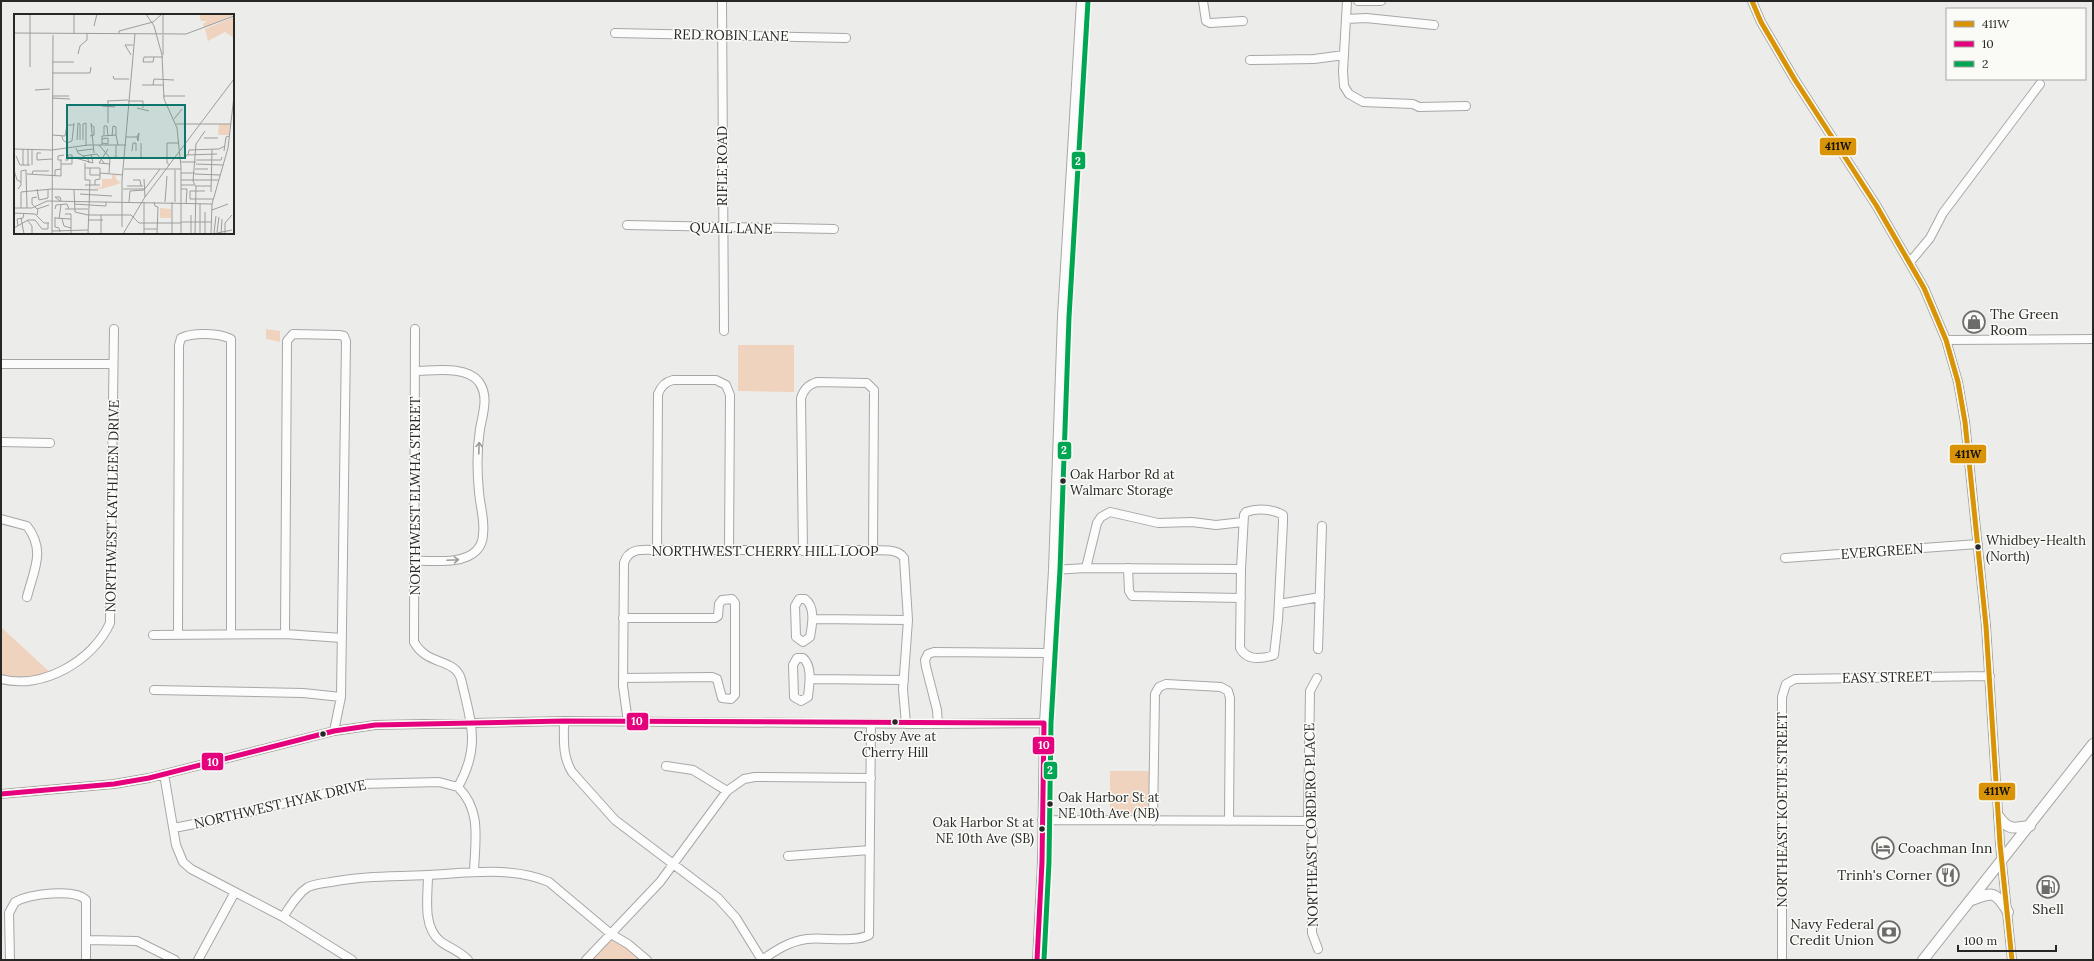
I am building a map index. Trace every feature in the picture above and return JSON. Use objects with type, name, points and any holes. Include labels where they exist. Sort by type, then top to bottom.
[{"type":"main road","points":[[1923,960],[2030,826],[2093,744]]},
{"type":"main road","points":[[1999,817],[2009,828],[2030,826]]},
{"type":"main road","points":[[1970,900],[1987,894],[1992,894],[2001,901],[2008,912]]},
{"type":"street","name":"RIFLE ROAD","points":[[722,1],[722,228],[724,332]]},
{"type":"street","points":[[1037,960],[1042,862],[1044,723],[1053,570],[1062,317],[1081,1]]},
{"type":"street","points":[[1203,1],[1204,19],[1210,23],[1243,21]]},
{"type":"street","points":[[1346,1],[1344,86],[1355,99],[1363,102],[1413,104],[1420,106],[1466,106]]},
{"type":"street","points":[[1358,1],[1381,1]]},
{"type":"street","points":[[1752,1],[1761,22],[1788,69],[1910,262],[1929,297],[1946,340],[1958,382],[1965,422],[1978,544],[1990,676],[2002,860],[2012,960]]},
{"type":"street","points":[[1346,19],[1366,18],[1434,25]]},
{"type":"street","name":"RED ROBIN LANE","points":[[615,32],[722,36],[846,38]]},
{"type":"street","points":[[1250,60],[1314,59],[1344,55]]},
{"type":"street","points":[[1910,262],[1930,238],[1943,213],[2040,84]]},
{"type":"street","name":"QUAIL LANE","points":[[627,225],[834,229]]},
{"type":"street","name":"NORTHWEST KATHLEEN DRIVE","points":[[1,680],[23,683],[51,676],[93,647],[104,635],[110,623],[114,329]]},
{"type":"street","name":"NORTHWEST ELWHA STREET","points":[[415,329],[414,642],[418,649],[428,658],[445,663],[459,672],[471,723]]},
{"type":"street","points":[[285,634],[287,341],[293,334],[339,335],[344,336],[346,341],[341,697],[334,731]]},
{"type":"street","points":[[178,635],[179,345],[181,338],[199,335],[218,335],[231,339],[231,634]]},
{"type":"street","points":[[1946,340],[2093,339]]},
{"type":"street","points":[[1,364],[114,364]]},
{"type":"street","points":[[414,561],[460,559],[476,551],[480,546],[483,536],[483,524],[479,491],[479,452],[480,431],[485,404],[482,387],[473,376],[455,372],[415,371]]},
{"type":"street","points":[[657,550],[658,394],[660,388],[667,382],[673,380],[716,380],[726,385],[730,395],[728,551]]},
{"type":"street","points":[[803,552],[801,398],[804,391],[811,384],[817,382],[867,383],[874,390],[873,550]]},
{"type":"street","points":[[1,442],[50,443]]},
{"type":"street","points":[[1251,510],[1277,512],[1283,516],[1274,654],[1254,658],[1247,656],[1240,648],[1241,570],[1243,522],[1246,512],[1251,510]]},
{"type":"street","points":[[1086,568],[1097,523],[1101,517],[1110,512],[1158,523],[1192,522],[1216,525],[1243,522]]},
{"type":"street","points":[[1,518],[27,526],[37,542],[38,554],[27,597]]},
{"type":"street","points":[[1318,649],[1322,526]]},
{"type":"street","name":"EVERGREEN","points":[[1786,558],[1978,544]]},
{"type":"street","name":"NORTHWEST CHERRY HILL LOOP","points":[[628,722],[623,678],[624,563],[627,555],[634,550],[803,552],[873,550],[893,551],[899,553],[904,558],[908,620],[904,680],[906,724]]},
{"type":"street","points":[[1053,570],[1086,568],[1241,570]]},
{"type":"street","points":[[1128,568],[1130,591],[1132,596],[1241,598]]},
{"type":"street","points":[[1278,604],[1320,597]]},
{"type":"street","points":[[802,598],[808,600],[813,619],[808,640],[803,642],[797,640],[795,606],[797,600],[802,598]]},
{"type":"street","points":[[623,618],[715,618],[718,616],[719,604],[722,600],[732,599],[735,603],[735,695],[731,699],[722,698],[717,679],[712,677],[623,678]]},
{"type":"street","points":[[813,619],[908,620]]},
{"type":"street","points":[[153,635],[285,634],[342,638]]},
{"type":"street","points":[[938,724],[937,710],[925,660],[928,654],[934,652],[1048,653]]},
{"type":"street","points":[[800,658],[806,660],[810,679],[808,697],[804,701],[798,701],[794,697],[793,665],[795,660],[800,658]]},
{"type":"street","name":"EASY STREET","points":[[1786,684],[1795,679],[1990,676]]},
{"type":"street","name":"NORTHEAST CORDERO PLACE","points":[[1317,678],[1310,691],[1308,821],[1313,832],[1312,933],[1318,949]]},
{"type":"street","points":[[810,679],[904,680]]},
{"type":"street","points":[[1153,820],[1155,694],[1159,687],[1166,684],[1221,687],[1228,691],[1230,698],[1229,821]]},
{"type":"street","name":"NORTHEAST KOETJE STREET","points":[[1782,960],[1782,696],[1786,684]]},
{"type":"street","points":[[154,690],[303,693],[341,697]]},
{"type":"street","points":[[1,794],[114,784],[164,774],[334,731],[375,725],[564,721],[906,724],[1044,723]]},
{"type":"street","points":[[564,721],[564,748],[568,766],[572,772],[615,820],[674,863],[718,898],[736,918],[762,960],[787,944],[806,939],[859,938],[869,935],[871,723]]},
{"type":"street","points":[[471,723],[472,754],[458,787],[467,796],[475,818],[474,872]]},
{"type":"street","points":[[666,766],[693,770],[727,791]]},
{"type":"street","points":[[164,774],[176,845],[183,862],[191,869],[282,917],[352,960]]},
{"type":"street","points":[[586,960],[660,882],[727,791],[740,781],[755,777],[871,778]]},
{"type":"street","name":"NORTHWEST HYAK DRIVE","points":[[174,828],[229,817],[362,784],[439,782],[458,787]]},
{"type":"street","points":[[1042,820],[1308,821]]},
{"type":"street","points":[[788,856],[870,850]]},
{"type":"street","points":[[282,917],[298,896],[309,887],[347,879],[399,874],[428,875],[474,872],[524,874],[537,876],[549,882],[612,934],[628,944],[647,960]]},
{"type":"street","points":[[428,875],[428,913],[434,935],[441,942],[464,955],[468,960]]},
{"type":"street","points":[[198,960],[234,892]]},
{"type":"street","points":[[10,960],[9,913],[15,902],[23,898],[68,893],[83,896],[86,900],[86,960]]},
{"type":"street","points":[[86,940],[138,941],[175,960]]},
{"type":"shaded area","points":[[266,329],[280,331],[280,342],[266,339]]},
{"type":"shaded area","points":[[738,345],[794,345],[794,392],[738,391]]},
{"type":"shaded area","points":[[1,627],[53,675],[1,679]]},
{"type":"shaded area","points":[[1110,771],[1150,771],[1150,806],[1144,813],[1110,813]]},
{"type":"shaded area","points":[[611,934],[647,960],[586,960]]},
{"type":"transit line","name":"2","points":[[1044,960],[1049,862],[1051,723],[1060,570],[1069,317],[1088,1]]},
{"type":"transit line","name":"411W","points":[[1752,1],[1761,22],[1795,80],[1876,205],[1924,288],[1946,340],[1958,382],[1965,422],[1986,626],[2000,844],[2012,960]]},
{"type":"transit line","name":"10","points":[[1,794],[114,784],[149,778],[334,731],[375,725],[564,721],[1044,723],[1042,862],[1037,960]]},
{"type":"place","name":"The Green Room","points":[[1974,322]]},
{"type":"place","name":"Oak Harbor Rd at Walmarc Storage","points":[[1063,481]]},
{"type":"place","name":"Whidbey-Health (North)","points":[[1978,547]]},
{"type":"place","name":"Crosby Ave at Cherry Hill","points":[[895,722]]},
{"type":"place","name":"Oak Harbor St at NE 10th Ave (NB)","points":[[1050,804]]},
{"type":"place","name":"Oak Harbor St at NE 10th Ave (SB)","points":[[1042,829]]},
{"type":"place","name":"Coachman Inn","points":[[1883,848]]},
{"type":"place","name":"Trinh's Corner","points":[[1948,875]]},
{"type":"place","name":"Shell","points":[[2048,887]]},
{"type":"place","name":"Navy Federal Credit Union","points":[[1889,932]]}]
